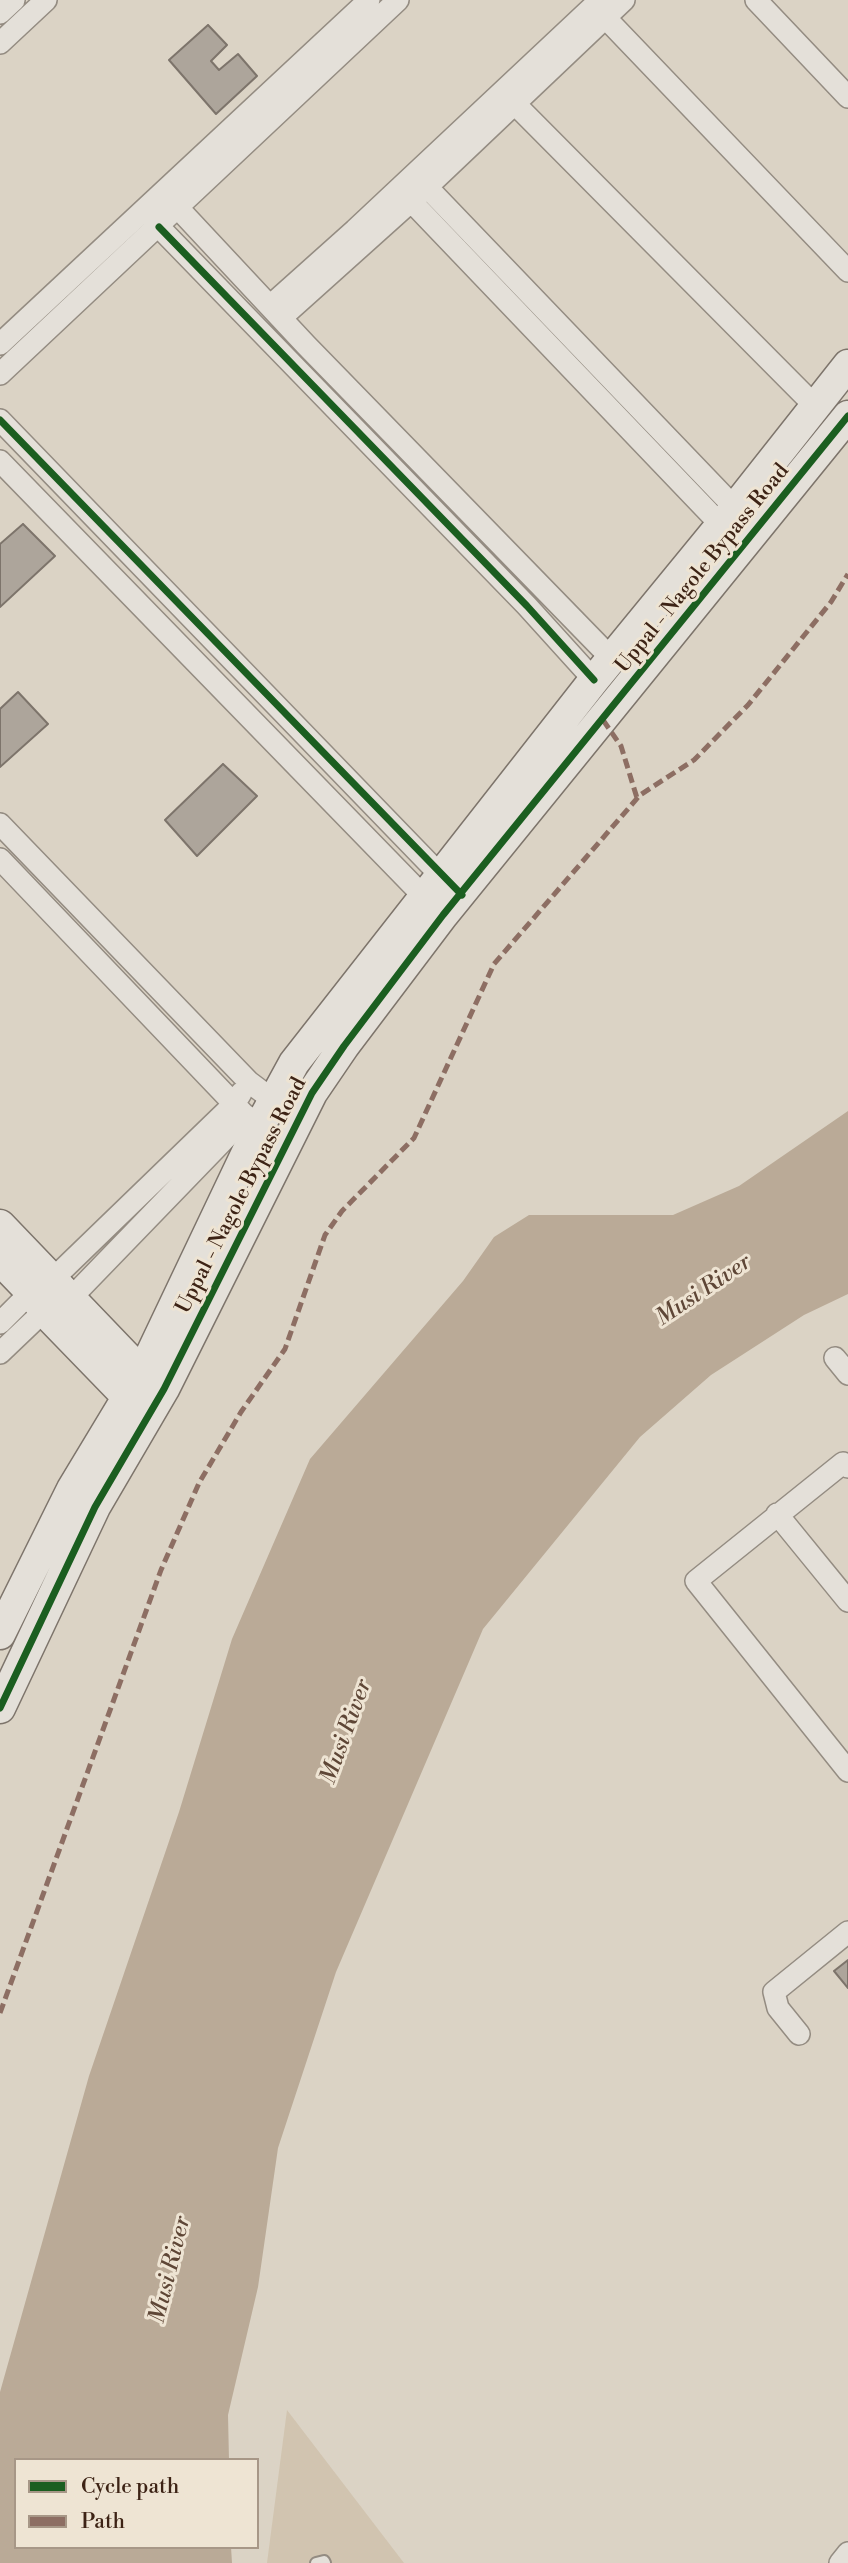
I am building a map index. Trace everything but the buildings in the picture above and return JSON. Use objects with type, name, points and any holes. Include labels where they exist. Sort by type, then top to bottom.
[{"type":"street","points":[[0,13],[14,0]]},
{"type":"street","points":[[0,43],[46,0]]},
{"type":"street","points":[[0,344],[369,0]]},
{"type":"street","points":[[0,374],[398,0]]},
{"type":"street","points":[[276,312],[355,230],[597,6],[624,0]]},
{"type":"street","points":[[756,0],[848,97]]},
{"type":"street","points":[[276,312],[419,194],[514,103],[597,6]]},
{"type":"street","points":[[597,6],[848,271]]},
{"type":"street","points":[[514,103],[815,406]]},
{"type":"street","points":[[419,194],[728,517]]},
{"type":"street","points":[[178,208],[348,389],[603,669]]},
{"type":"street","points":[[159,227],[527,607],[603,669]]},
{"type":"street","name":"Uppal - Nagole Bypass Road","points":[[0,1634],[72,1489],[145,1394],[312,1093],[442,895],[603,669],[848,365]]},
{"type":"street","name":"Uppal - Nagole Bypass Road","points":[[0,1708],[145,1394],[247,1116],[273,1100],[294,1063],[442,895],[848,416]]},
{"type":"street","points":[[0,420],[442,895]]},
{"type":"street","points":[[0,461],[442,895]]},
{"type":"street","points":[[0,824],[232,1066],[297,1124]]},
{"type":"street","points":[[0,859],[247,1116]]},
{"type":"street","points":[[189,1056],[232,1066]]},
{"type":"street","points":[[0,1353],[50,1295],[247,1116],[249,1082]]},
{"type":"street","points":[[0,1224],[50,1295],[145,1394]]},
{"type":"street","points":[[0,1260],[50,1295]]},
{"type":"street","points":[[0,1323],[50,1295]]},
{"type":"street","points":[[848,1467],[842,1463],[696,1581],[848,1771]]},
{"type":"street","points":[[777,1514],[848,1601]]},
{"type":"street","points":[[799,2034],[778,2008],[774,1992],[848,1932]]},
{"type":"street","points":[[841,2563],[848,2553]]},
{"type":"lane","points":[[316,2563],[325,2563]]},
{"type":"shaded area","points":[[287,2410],[404,2563],[267,2563]]},
{"type":"water","name":"Musi River","points":[[848,1111],[848,1294],[804,1315],[711,1375],[640,1437],[483,1629],[336,1972],[278,2148],[258,2287],[228,2415],[229,2458],[14,2458],[14,2549],[231,2549],[232,2563],[0,2563],[0,2392],[89,2076],[179,1812],[232,1639],[310,1459],[463,1281],[494,1237],[529,1215],[673,1215],[739,1186]]},
{"type":"marked path","points":[[0,2013],[161,1570],[199,1483],[241,1412],[285,1349],[325,1235],[342,1211],[414,1138],[494,964],[640,795],[694,760],[748,705],[831,602],[848,574]]},
{"type":"marked path","points":[[603,720],[621,746],[637,798]]},
{"type":"cycle path","points":[[159,227],[527,606],[594,680]]},
{"type":"cycle path","points":[[0,1708],[95,1507],[164,1389],[312,1093],[443,915],[848,416]]},
{"type":"cycle path","points":[[0,420],[462,895]]}]
